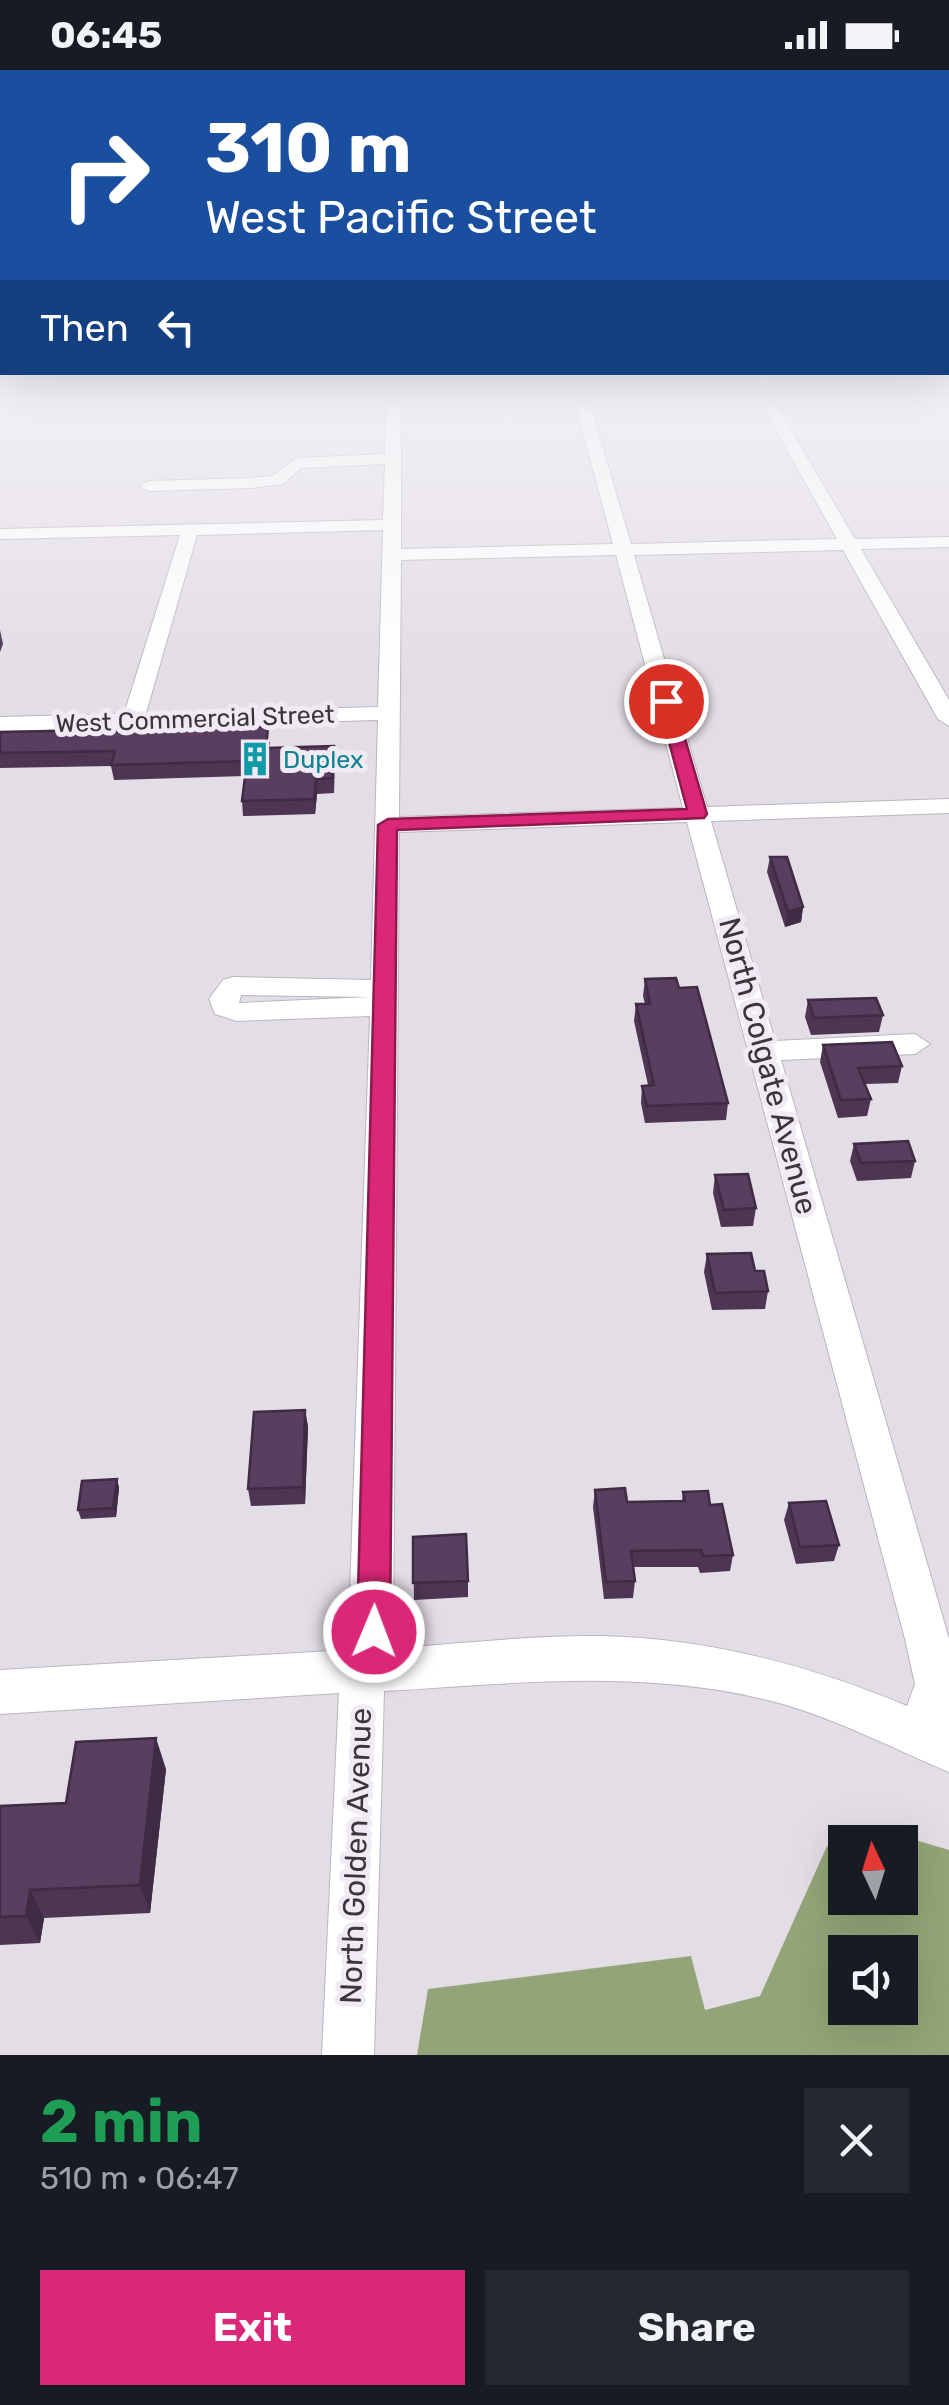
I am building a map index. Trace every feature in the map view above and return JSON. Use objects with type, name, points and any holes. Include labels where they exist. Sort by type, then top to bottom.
[{"type":"street","name":"North Golden Avenue","points":[[348,2055],[359,1706],[374,1632],[391,491]]},
{"type":"street","name":"North Colgate Avenue","points":[[607,491],[764,1052],[938,1639],[934,1742]]},
{"type":"street","points":[[818,491],[949,719]]},
{"type":"street","points":[[0,534],[390,525]]},
{"type":"street","points":[[133,721],[190,530]]},
{"type":"street","points":[[390,555],[949,542]]},
{"type":"street","name":"West Commercial Street","points":[[0,724],[389,714]]},
{"type":"street","points":[[388,825],[949,806]]},
{"type":"street","points":[[764,1052],[915,1044]]},
{"type":"street","points":[[0,1692],[598,1657],[688,1662],[824,1692],[934,1742]]},
{"type":"green space","points":[[918,1841],[949,1850],[949,2055],[417,2055],[428,1989],[691,1956],[705,2010],[760,1996],[827,1846],[828,1915],[918,1915]]},
{"type":"building","points":[[268,727],[266,748],[334,746],[332,778],[316,779],[314,799],[242,801],[247,761],[111,765],[115,751],[0,753],[0,732]]},
{"type":"building","points":[[770,857],[787,857],[803,907],[788,912]]},
{"type":"building","points":[[676,978],[679,988],[697,987],[728,1103],[647,1106],[642,1086],[654,1085],[636,1004],[650,1004],[645,979]]},
{"type":"building","points":[[876,998],[883,1015],[814,1018],[808,1000]]},
{"type":"building","points":[[892,1042],[902,1066],[858,1068],[871,1099],[841,1100],[823,1045]]},
{"type":"building","points":[[908,1141],[915,1161],[861,1163],[854,1144]]},
{"type":"building","points":[[748,1174],[756,1208],[724,1210],[715,1175]]},
{"type":"building","points":[[751,1253],[755,1271],[764,1271],[768,1291],[715,1293],[707,1254]]},
{"type":"building","points":[[305,1410],[303,1487],[248,1489],[254,1412]]},
{"type":"building","points":[[117,1479],[113,1508],[78,1510],[82,1481]]},
{"type":"building","points":[[625,1488],[627,1502],[685,1501],[683,1492],[708,1491],[710,1505],[722,1504],[733,1555],[703,1556],[701,1550],[631,1551],[635,1581],[606,1582],[595,1490]]},
{"type":"building","points":[[826,1501],[839,1545],[800,1547],[789,1503]]},
{"type":"building","points":[[466,1534],[468,1581],[413,1583],[413,1537]]},
{"type":"building","points":[[156,1738],[140,1885],[30,1890],[26,1916],[0,1917],[0,1806],[66,1803],[76,1742]]},
{"type":"place","name":"Duplex","points":[[255,759]]},
{"type":"route","points":[[374,1632],[388,825],[698,814],[666,701]]}]
